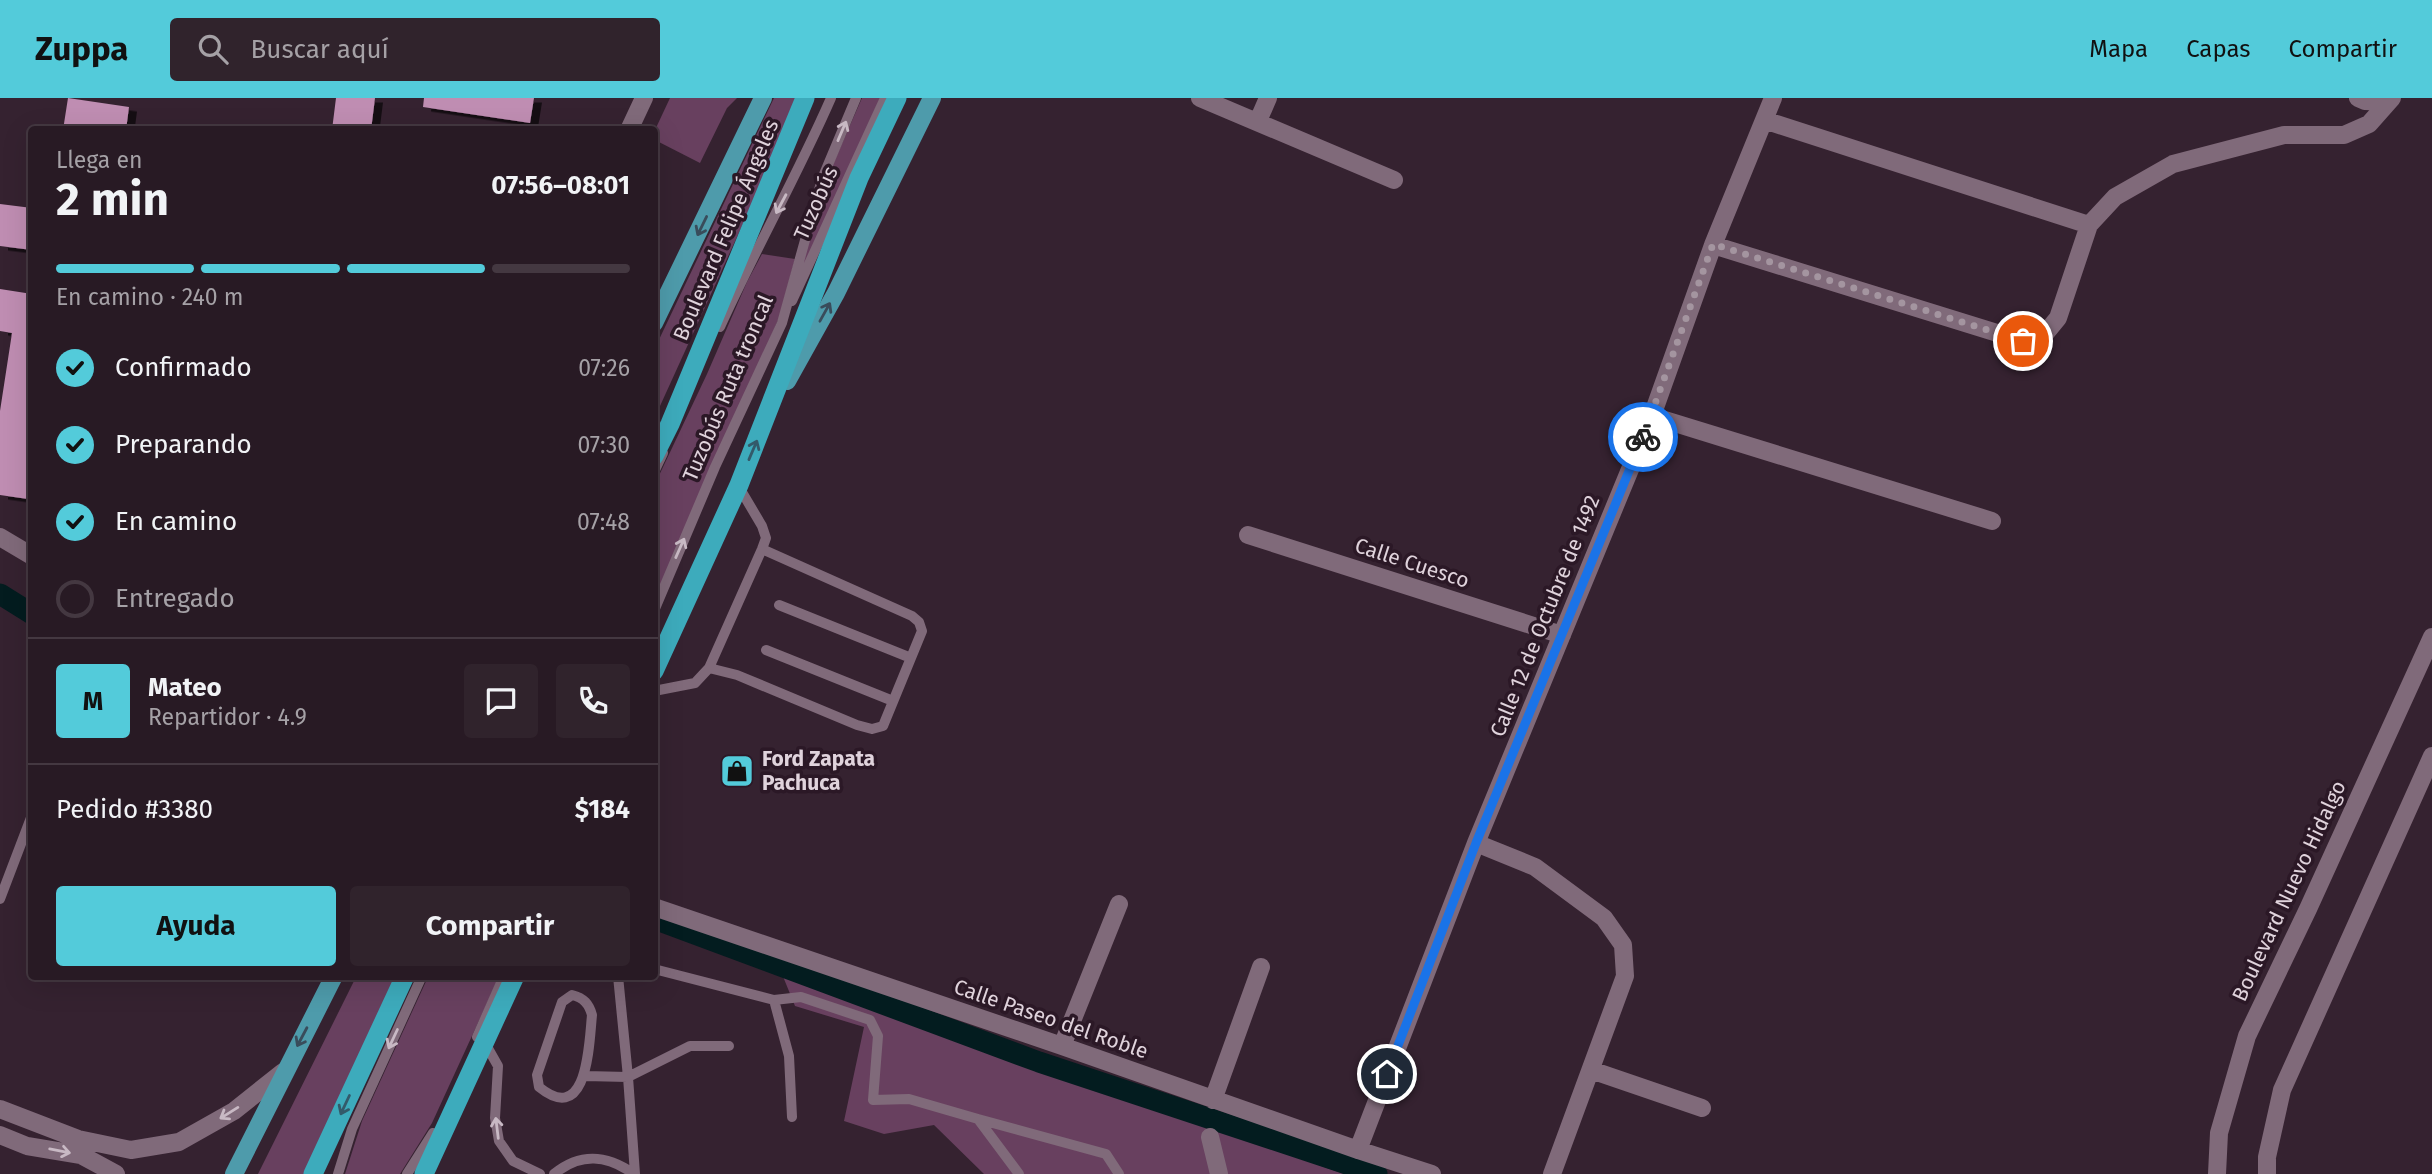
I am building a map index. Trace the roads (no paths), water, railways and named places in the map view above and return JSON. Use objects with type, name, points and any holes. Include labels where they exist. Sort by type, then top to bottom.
[{"type":"highway","name":"Boulevard Felipe Ángeles","points":[[658,448],[805,98]]},
{"type":"highway","points":[[658,662],[738,485],[859,178],[897,98]]},
{"type":"highway","points":[[658,442],[670,425]]},
{"type":"highway","points":[[313,1174],[403,980]]},
{"type":"highway","points":[[424,1174],[513,980]]},
{"type":"main road","name":"Boulevard Felipe Ángeles","points":[[658,315],[763,98]]},
{"type":"main road","points":[[768,414],[836,293],[932,98]]},
{"type":"main road","points":[[234,1174],[283,1072],[332,980]]},
{"type":"street","points":[[631,126],[644,98]]},
{"type":"street","points":[[1200,98],[1394,180]]},
{"type":"street","points":[[1258,121],[1268,98]]},
{"type":"street","name":"Calle 12 de Octubre de 1492","points":[[1358,1150],[1476,843],[1652,415],[1713,244],[1773,98]]},
{"type":"street","points":[[2358,98],[2365,101],[2390,100]]},
{"type":"street","points":[[1713,244],[2023,341],[2044,335],[2059,318],[2089,225],[2115,197],[2173,164],[2284,135],[2344,135],[2370,124],[2390,100]]},
{"type":"street","points":[[1764,120],[2089,225]]},
{"type":"street","points":[[1652,415],[1992,521]]},
{"type":"street","name":"Calle Cuesco","points":[[1248,535],[1562,635]]},
{"type":"street","points":[[0,537],[28,554]]},
{"type":"street","name":"Boulevard Nuevo Hidalgo","points":[[2217,1174],[2219,1133],[2247,1036],[2432,636]]},
{"type":"street","points":[[2267,1174],[2267,1157],[2282,1090],[2432,756]]},
{"type":"street","points":[[1476,843],[1535,867],[1604,918],[1623,944],[1625,976],[1552,1174]]},
{"type":"street","points":[[1062,1046],[1119,904]]},
{"type":"street","name":"Calle Paseo del Roble","points":[[658,908],[1432,1174]]},
{"type":"street","points":[[1213,1100],[1261,967]]},
{"type":"street","points":[[1591,1070],[1702,1108]]},
{"type":"street","points":[[0,1109],[78,1139],[131,1150],[179,1142],[234,1111],[283,1072]]},
{"type":"street","points":[[0,1135],[27,1146],[81,1155],[117,1174]]},
{"type":"street","points":[[1210,1137],[1219,1174]]},
{"type":"lane","name":"Tuzobús Ruta troncal","points":[[658,463],[748,265],[800,168],[831,98]]},
{"type":"lane","name":"Tuzobús Ruta troncal","points":[[658,602],[782,323],[822,179],[856,98]]},
{"type":"lane","name":"Tuzobús","points":[[782,323],[885,98]]},
{"type":"lane","points":[[658,690],[695,683],[709,668],[762,549],[766,538],[762,526],[738,485]]},
{"type":"lane","points":[[709,668],[737,675],[872,729],[883,726],[922,631],[919,622],[912,616],[762,549]]},
{"type":"lane","points":[[779,605],[911,658]]},
{"type":"lane","points":[[766,650],[893,701]]},
{"type":"lane","points":[[0,899],[28,826]]},
{"type":"lane","points":[[658,971],[774,1000],[801,997],[870,1020],[878,1036],[873,1100],[909,1098],[1106,1154],[1119,1174]]},
{"type":"lane","points":[[331,1174],[420,980]]},
{"type":"lane","points":[[415,1174],[502,980]]},
{"type":"lane","points":[[618,980],[634,1174]]},
{"type":"lane","points":[[572,995],[582,998],[592,1015],[585,1076],[575,1092],[566,1097],[549,1095],[539,1087],[537,1075],[562,1002],[572,995]]},
{"type":"lane","points":[[774,1000],[789,1056],[792,1117]]},
{"type":"lane","points":[[484,1041],[498,1066],[495,1118],[499,1140],[513,1161],[540,1174]]},
{"type":"lane","points":[[585,1076],[628,1077],[690,1046],[729,1046]]},
{"type":"lane","points":[[978,1119],[1019,1174]]},
{"type":"lane","points":[[338,1174],[352,1129]]},
{"type":"lane","points":[[407,1174],[430,1139]]},
{"type":"lane","points":[[554,1174],[564,1166],[582,1159],[601,1158],[619,1164],[634,1174]]},
{"type":"waterway","points":[[0,594],[28,612]]},
{"type":"waterway","points":[[658,920],[1039,1062],[1377,1174]]},
{"type":"place","name":"Ford Zapata Pachuca","points":[[737,771]]}]
